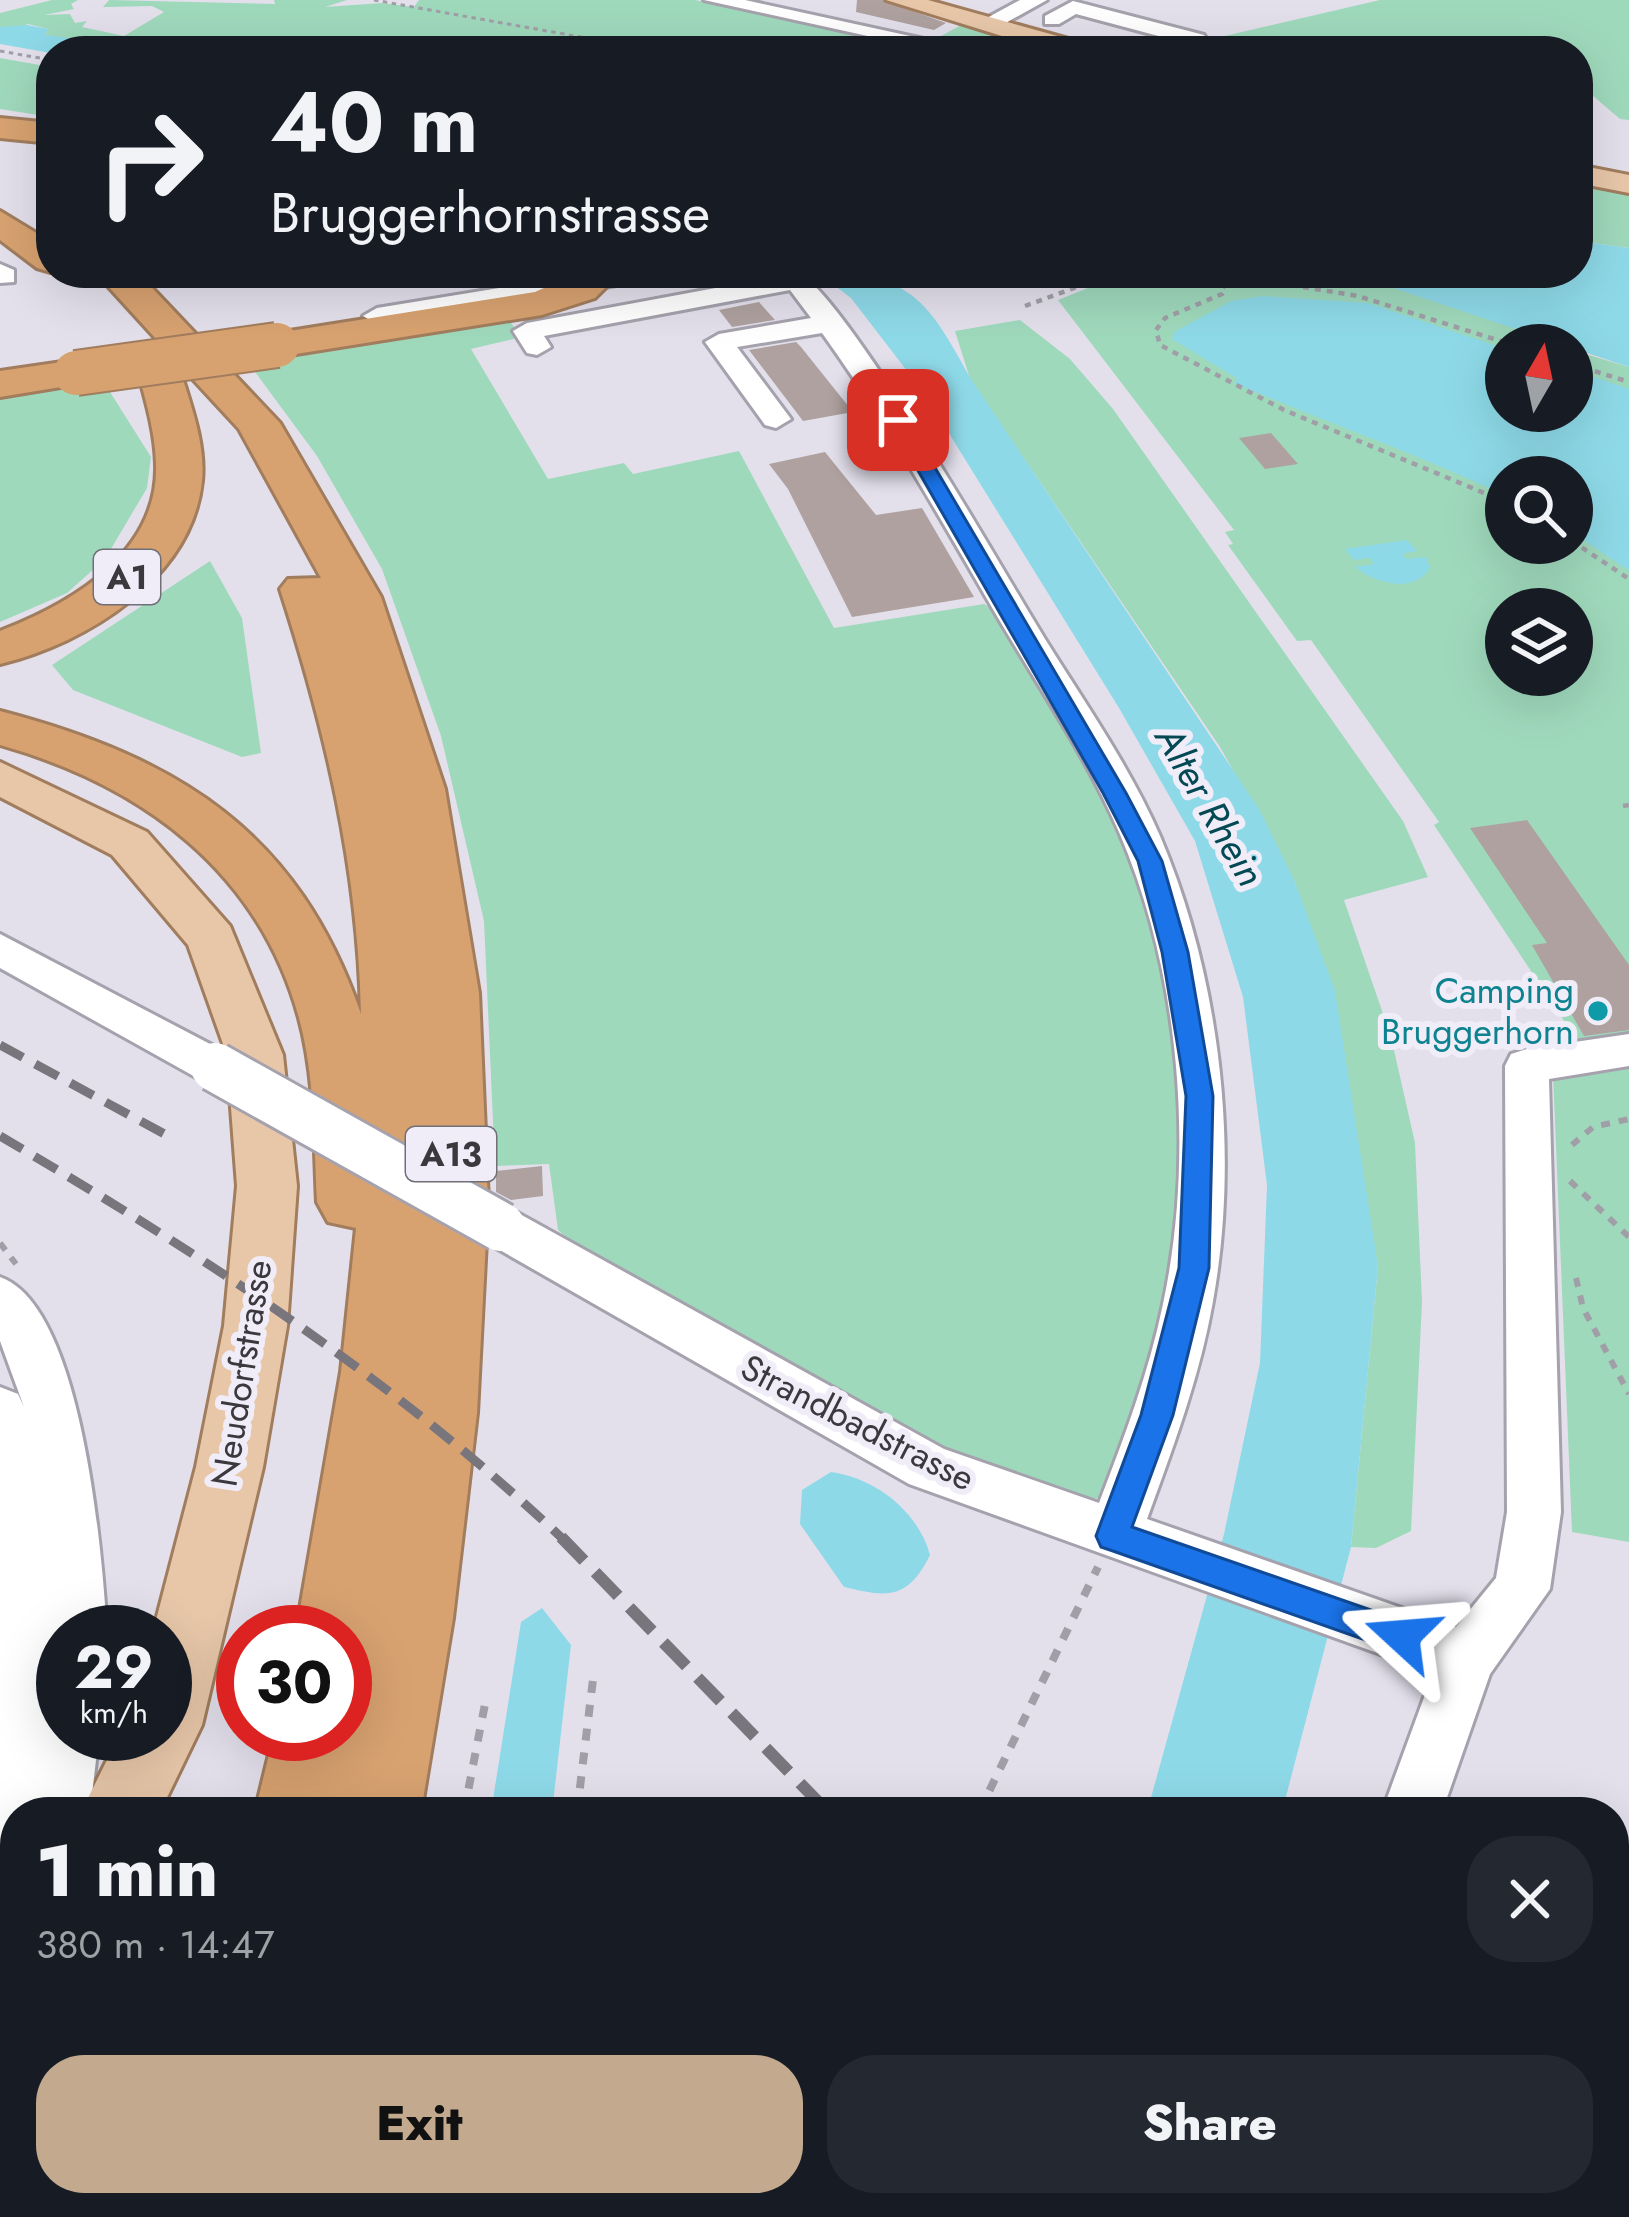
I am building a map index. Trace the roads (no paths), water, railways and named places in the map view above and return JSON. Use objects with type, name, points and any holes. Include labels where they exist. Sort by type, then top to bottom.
[{"type":"highway","points":[[0,128],[36,132]]},
{"type":"highway","points":[[0,189],[36,213]]},
{"type":"highway","points":[[0,222],[36,249]]},
{"type":"highway","points":[[84,288],[154,352]]},
{"type":"highway","points":[[131,288],[213,367]]},
{"type":"highway","name":"A13","points":[[167,288],[213,367],[306,496],[364,616],[419,795],[446,964],[451,1204],[440,1384],[410,1617],[379,1797]]},
{"type":"highway","points":[[272,339],[452,298],[474,288]]},
{"type":"highway","points":[[0,371],[70,367],[542,304],[568,288]]},
{"type":"highway","name":"A1","points":[[0,649],[66,620],[108,592],[149,553],[168,523],[179,466],[154,352]]},
{"type":"highway","name":"A13","points":[[154,352],[229,449],[304,587],[335,668],[367,794],[387,927],[393,1058],[389,1231],[370,1426],[341,1605]]},
{"type":"highway","points":[[0,384],[70,367]]},
{"type":"highway","name":"A13","points":[[0,728],[93,756],[178,800],[248,860],[303,941],[331,1016],[342,1079],[370,1426]]},
{"type":"highway","points":[[302,1797],[310,1761]]},
{"type":"main road","points":[[899,0],[1025,36]]},
{"type":"main road","points":[[1593,177],[1629,184]]},
{"type":"main road","name":"Neudorfstrasse","points":[[0,777],[64,802],[112,829],[144,851],[196,907],[235,977],[264,1097],[260,1291],[224,1489],[192,1616]]},
{"type":"main road","name":"Neudorfstrasse","points":[[127,1797],[147,1761]]},
{"type":"main road","name":"Neudorfstrasse","points":[[151,1797],[157,1761]]},
{"type":"street","points":[[714,0],[893,36]]},
{"type":"street","points":[[985,25],[1037,0]]},
{"type":"street","points":[[1110,36],[1052,20],[1079,3],[1182,36]]},
{"type":"street","points":[[377,316],[525,288]]},
{"type":"street","points":[[542,304],[639,288]]},
{"type":"street","points":[[537,346],[527,331],[759,288]]},
{"type":"street","points":[[803,288],[915,448],[1097,759],[1150,861],[1175,952],[1199,1096],[1194,1268],[1127,1540]]},
{"type":"street","points":[[776,419],[719,342],[831,323]]},
{"type":"street","name":"Strandbadstrasse","points":[[0,950],[928,1467],[1467,1658]]},
{"type":"street","points":[[1417,1797],[1467,1658],[1522,1589],[1534,1512],[1527,1066],[1629,1050]]},
{"type":"street","points":[[0,1298],[38,1366],[72,1514],[77,1605]]},
{"type":"street","points":[[0,1410],[14,1459],[24,1630],[21,1701],[6,1797]]},
{"type":"street","points":[[62,1797],[67,1761]]},
{"type":"water","points":[[27,25],[48,29],[45,35],[53,36],[36,36],[36,50],[0,44],[0,27]]},
{"type":"water","points":[[1593,243],[1629,248],[1629,367],[1593,355],[1593,324],[1501,324],[1394,288],[1593,288]]},
{"type":"water","name":"Alter Rhein","points":[[838,288],[899,288],[914,297],[942,330],[1259,809],[1295,882],[1335,991],[1378,1266],[1351,1547],[1286,1797],[1151,1797],[1224,1534],[1260,1363],[1267,1185],[1243,997],[1195,841],[1119,708],[924,393],[851,298]]},
{"type":"water","points":[[1263,296],[1368,303],[1485,342],[1485,432],[1593,432],[1593,376],[1629,389],[1629,571],[1593,546],[1593,456],[1485,456],[1485,486],[1234,383],[1238,379],[1172,339],[1174,332],[1231,301]]},
{"type":"water","points":[[1407,540],[1417,551],[1402,554],[1407,559],[1426,557],[1430,568],[1405,584],[1364,573],[1355,567],[1374,564],[1370,558],[1354,560],[1345,549]]},
{"type":"water","points":[[831,1472],[878,1489],[916,1524],[930,1555],[905,1587],[873,1593],[844,1587],[800,1524],[802,1490]]},
{"type":"water","points":[[542,1608],[571,1645],[554,1797],[493,1797],[521,1622]]},
{"type":"railway","points":[[0,1045],[170,1137]]},
{"type":"railway","points":[[0,1136],[149,1226],[294,1322],[433,1426],[563,1539]]},
{"type":"railway","points":[[563,1539],[813,1797]]},
{"type":"place","name":"Camping Bruggerhorn","points":[[1598,1011]]}]
